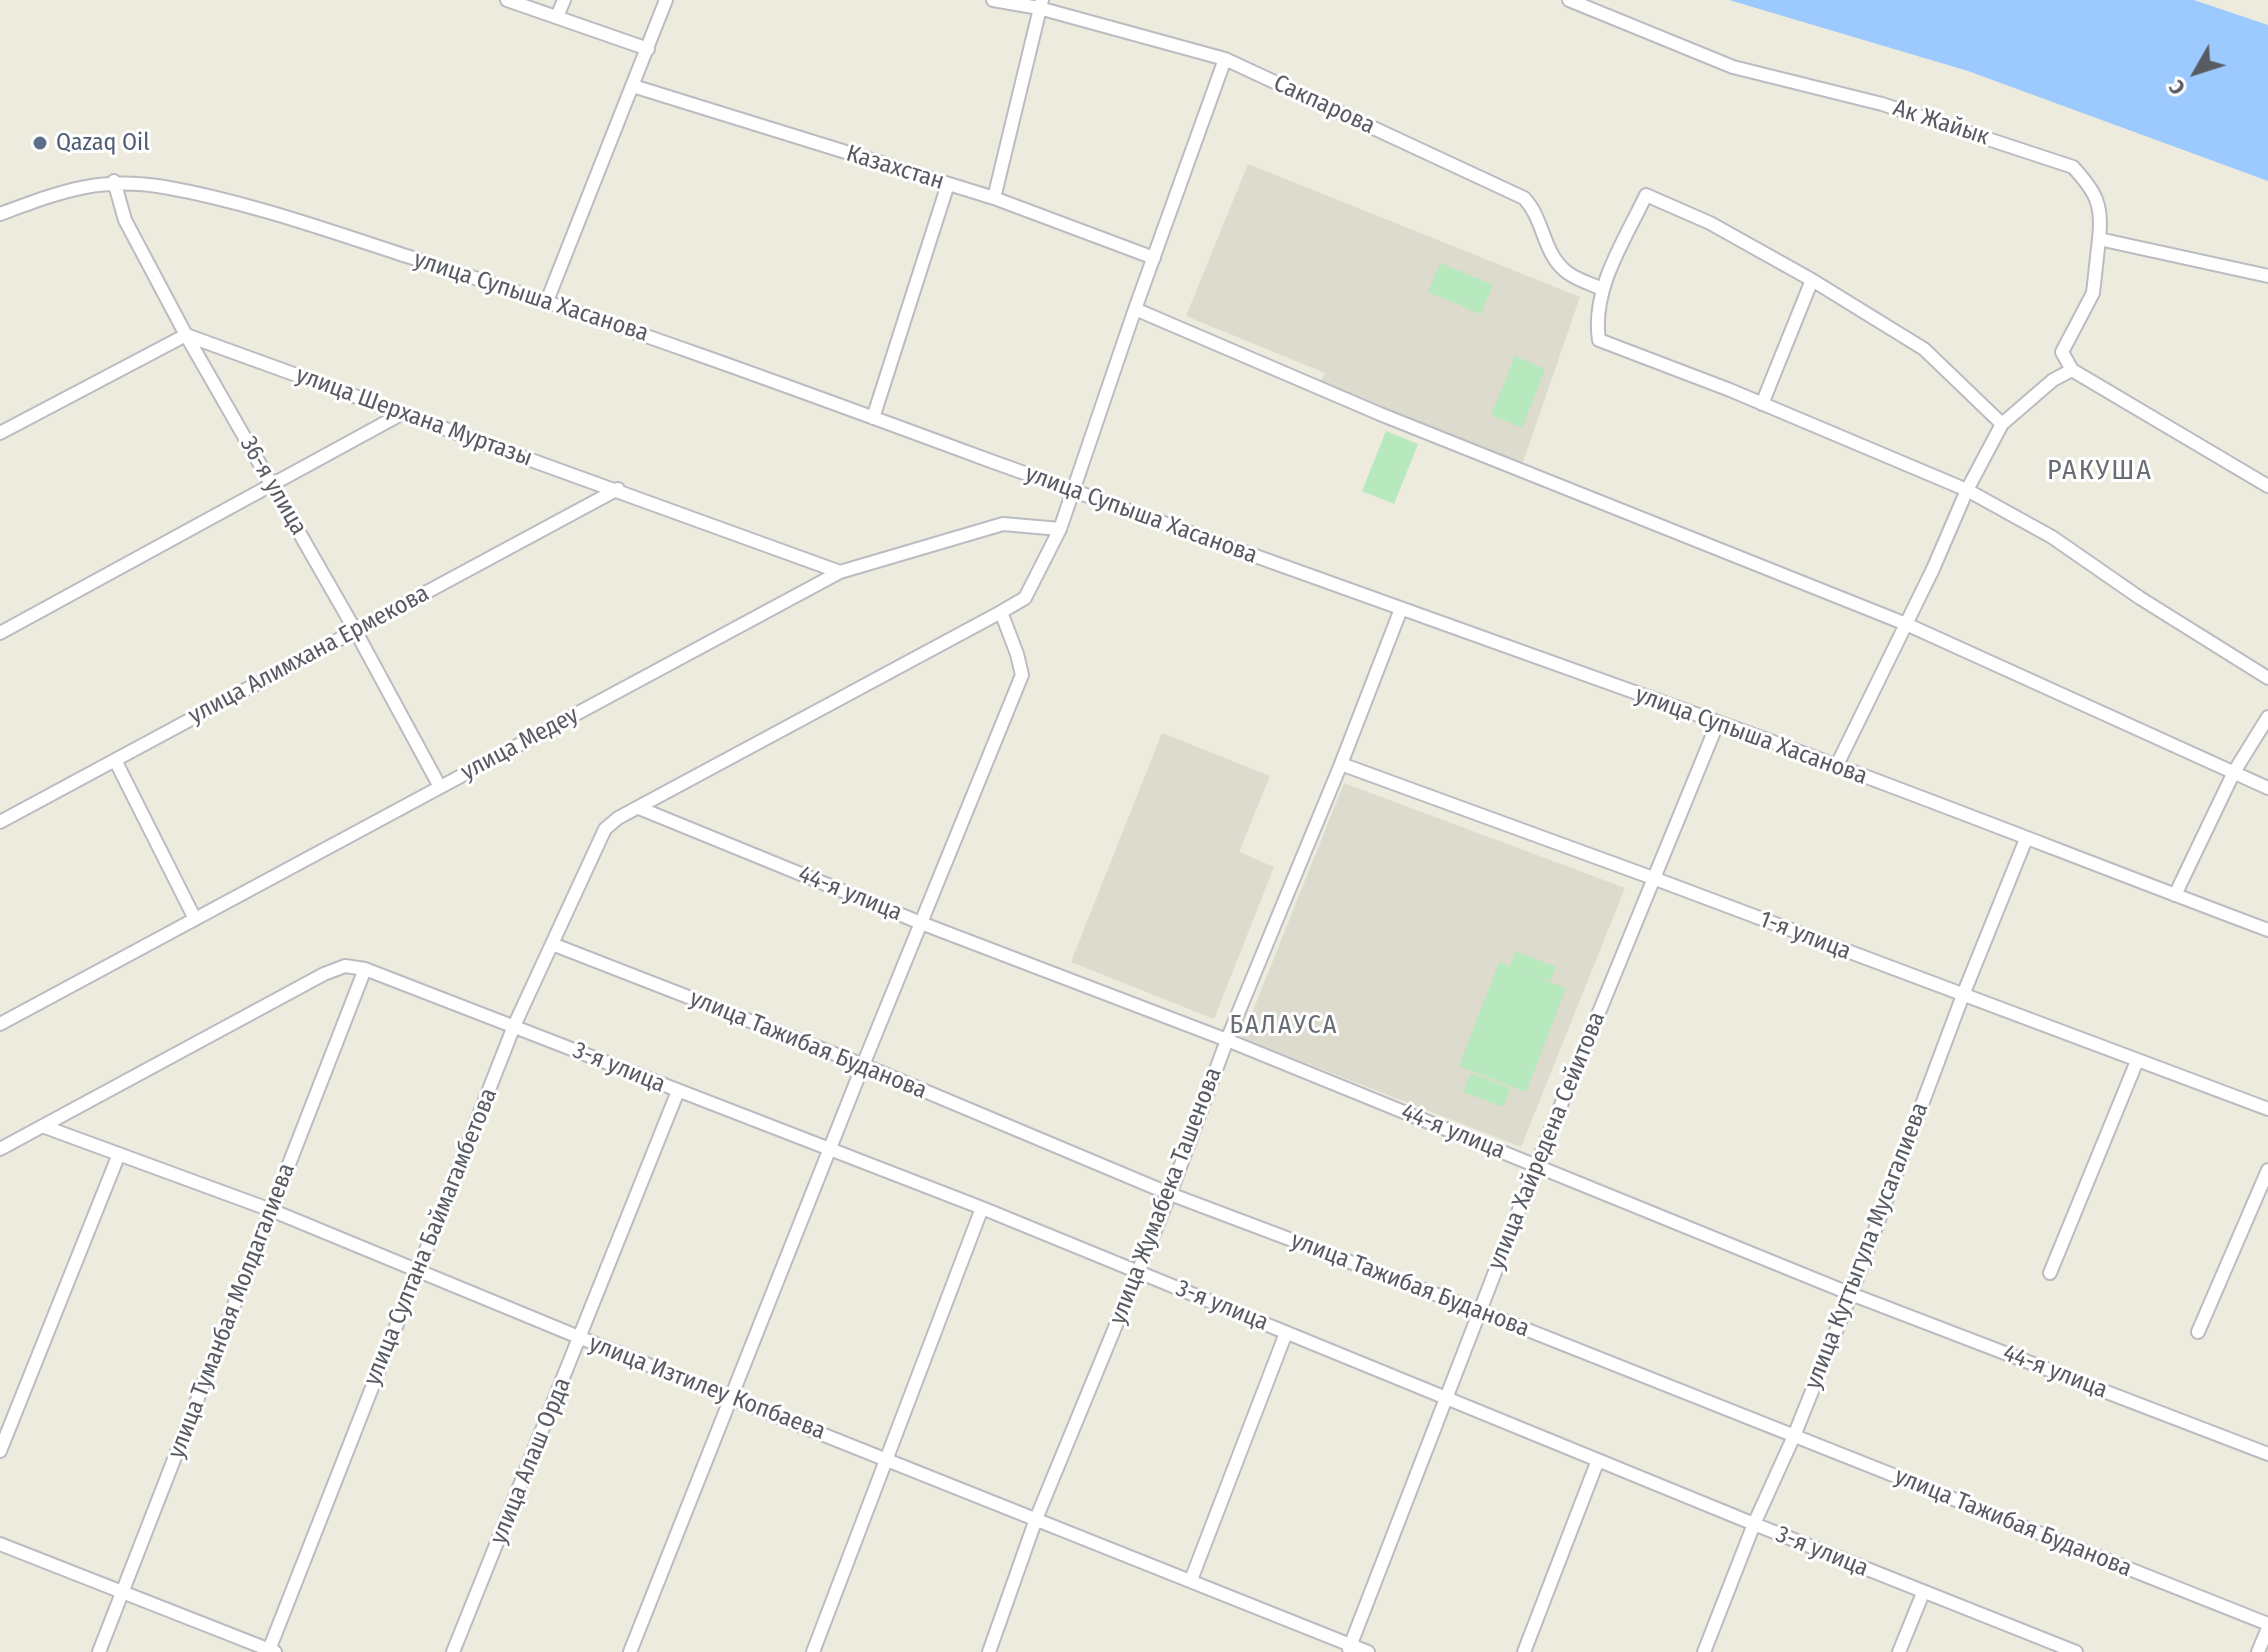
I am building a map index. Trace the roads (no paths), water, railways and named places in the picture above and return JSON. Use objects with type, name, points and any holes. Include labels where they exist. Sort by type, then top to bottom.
[{"type":"street","points":[[507,0],[648,49]]},
{"type":"street","points":[[557,17],[564,0]]},
{"type":"street","points":[[547,301],[666,0]]},
{"type":"street","name":"Сакпарова","points":[[993,0],[1040,4],[1225,59],[1524,198],[1534,209],[1552,257],[1568,273],[1602,289]]},
{"type":"street","name":"Ак Жайык","points":[[1569,0],[1733,67],[1882,104],[2073,167],[2092,188],[2102,216],[2093,293],[2062,352],[2072,370]]},
{"type":"street","points":[[994,198],[1040,4]]},
{"type":"street","points":[[639,808],[1025,598],[1060,529],[1225,59]]},
{"type":"street","name":"Казахстан","points":[[633,86],[994,198],[1154,258]]},
{"type":"street","name":"улица Супыша Хасанова","points":[[0,214],[49,196],[114,181],[163,187],[230,202],[547,301],[1718,722],[2268,930]]},
{"type":"street","name":"36-я улица","points":[[114,181],[125,220],[186,335],[355,630],[440,787]]},
{"type":"street","points":[[873,418],[948,184]]},
{"type":"street","points":[[2002,424],[1924,349],[1812,280],[1710,223],[1646,195],[1602,289],[1596,322],[1599,340],[1967,490],[2052,537],[2140,598],[2268,678]]},
{"type":"street","points":[[2099,239],[2268,276]]},
{"type":"street","points":[[1762,404],[1812,280]]},
{"type":"street","points":[[1135,309],[1380,414],[1906,624],[2268,788]]},
{"type":"street","points":[[0,433],[186,335]]},
{"type":"street","name":"улица Шерхана Муртазы","points":[[186,335],[840,572]]},
{"type":"street","points":[[1836,767],[1967,490],[2002,424],[2053,380],[2072,370],[2268,486]]},
{"type":"street","points":[[0,633],[403,413]]},
{"type":"street","name":"улица Алимхана Ермекова","points":[[0,822],[618,489]]},
{"type":"street","name":"улица Медеу","points":[[0,1024],[840,572],[1003,524],[1060,529]]},
{"type":"street","name":"улица Жумабека Ташенова","points":[[989,1652],[1036,1519],[1170,1194],[1227,1040],[1401,609]]},
{"type":"street","points":[[630,1652],[1022,675],[1001,612]]},
{"type":"street","points":[[2175,895],[2234,772],[2268,717]]},
{"type":"street","name":"улица Хайредена Сейитова","points":[[1349,1648],[1536,1166],[1718,722]]},
{"type":"street","points":[[115,760],[195,919]]},
{"type":"street","name":"1-я улица","points":[[1341,764],[2268,1109]]},
{"type":"street","name":"улица Султана Баймагамбетова","points":[[272,1651],[416,1271],[514,1026],[605,829],[618,818],[639,808]]},
{"type":"street","name":"44-я улица","points":[[639,808],[921,923],[1227,1040],[1851,1294],[2268,1454]]},
{"type":"street","name":"улица Куттыгула Мусагалиева","points":[[1704,1652],[1851,1294],[1963,995],[2026,839]]},
{"type":"street","name":"улица Тажибая Буданова","points":[[552,944],[863,1065],[1170,1194],[1480,1311],[2268,1626]]},
{"type":"street","points":[[0,1149],[324,974],[345,966],[365,969]]},
{"type":"street","name":"3-я улица","points":[[365,969],[982,1208],[1923,1593],[2073,1651]]},
{"type":"street","name":"улица Туманбая Молдагалиева","points":[[99,1652],[365,969]]},
{"type":"street","points":[[2050,1273],[2137,1061]]},
{"type":"street","name":"улица Алаш Орда","points":[[453,1652],[678,1091]]},
{"type":"street","name":"улица Изтилеу Копбаева","points":[[45,1127],[271,1210],[581,1338],[1191,1580],[1349,1648],[1368,1652]]},
{"type":"street","points":[[0,1451],[119,1154]]},
{"type":"street","points":[[2198,1332],[2268,1170]]},
{"type":"street","points":[[813,1652],[982,1208]]},
{"type":"street","points":[[1191,1580],[1286,1333]]},
{"type":"street","points":[[1524,1652],[1598,1460]]},
{"type":"street","points":[[0,1544],[272,1651]]},
{"type":"street","points":[[1899,1652],[1923,1593]]},
{"type":"street","points":[[2258,1652],[2268,1626]]},
{"type":"water","points":[[1729,0],[2194,0],[2268,25],[2268,181],[1968,71]]},
{"type":"place","name":"Qazaq Oil","points":[[40,143]]},
{"type":"district","name":"РАКУША","points":[[2100,471]]},
{"type":"district","name":"БАЛАУСА","points":[[1284,1026]]}]
